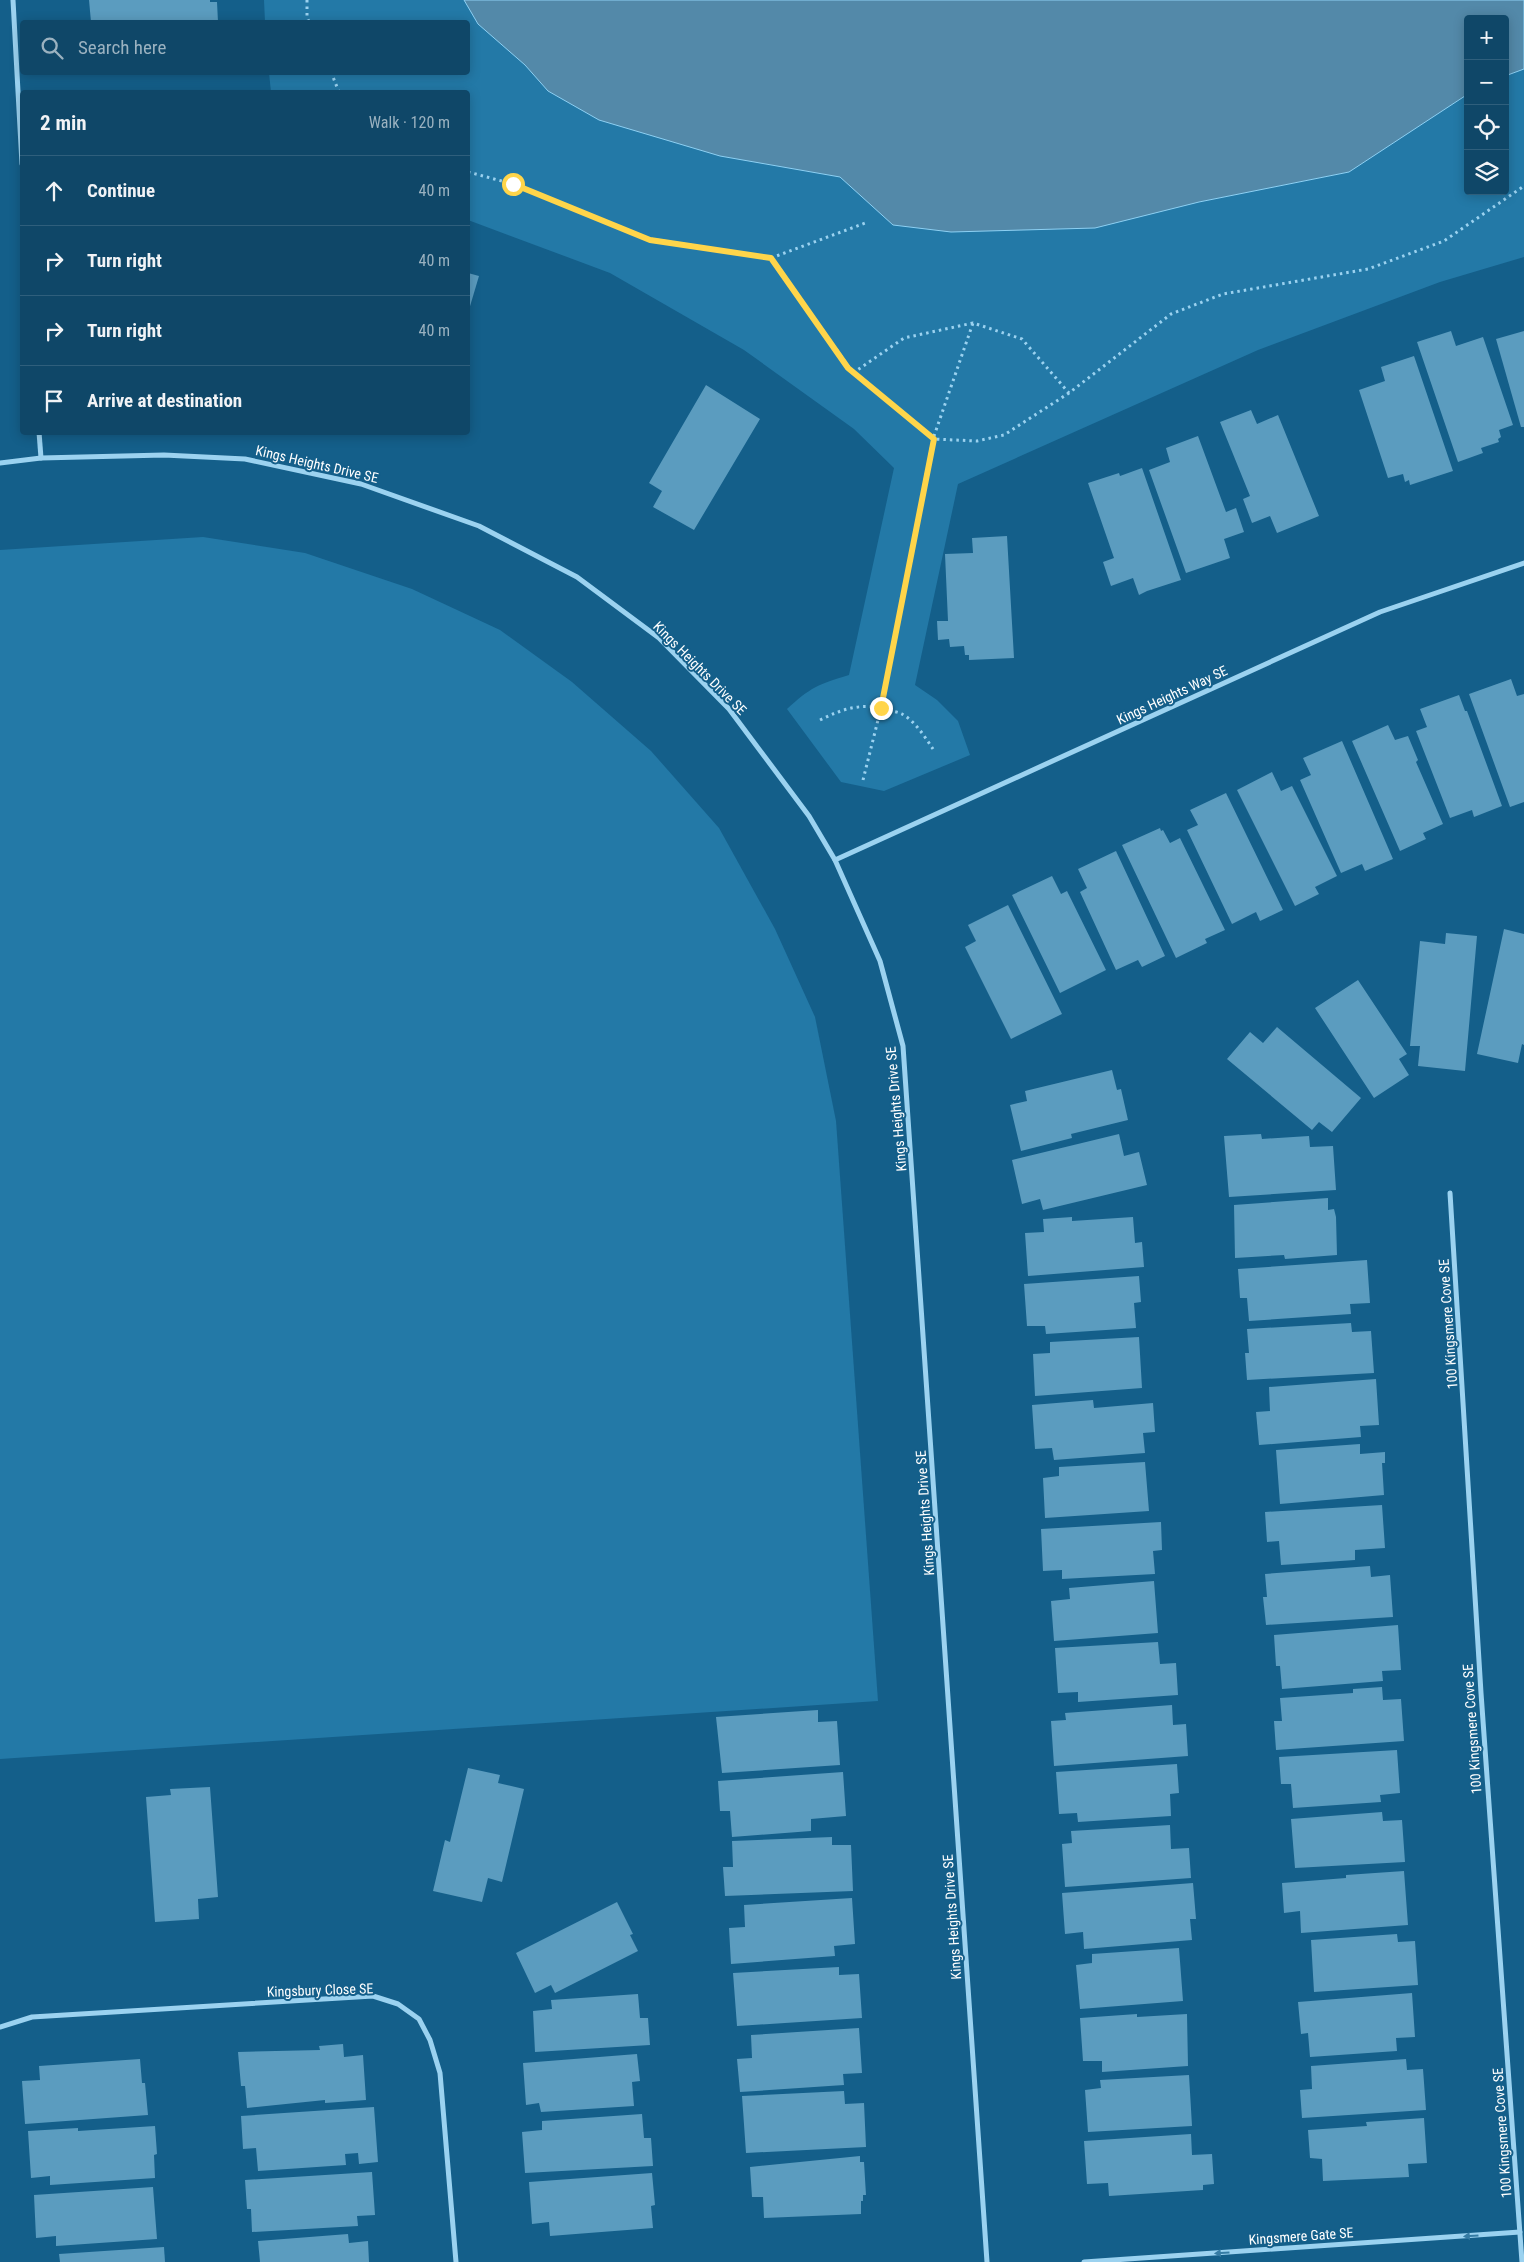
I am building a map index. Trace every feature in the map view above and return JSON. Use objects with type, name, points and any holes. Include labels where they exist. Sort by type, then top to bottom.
[{"type":"street","points":[[13,0],[20,128]]},
{"type":"street","points":[[39,435],[41,458]]},
{"type":"street","name":"Kings Heights Drive SE","points":[[0,462],[41,458],[164,456],[245,459],[361,484],[479,526],[577,577],[658,638],[729,709],[809,816],[835,860],[880,961],[903,1046],[987,2262]]},
{"type":"street","name":"Kings Heights Way SE","points":[[835,860],[1380,612],[1524,564]]},
{"type":"street","name":"100 Kingsmere Cove SE","points":[[1450,1194],[1481,1693],[1522,2262]]},
{"type":"street","name":"Kingsbury Close SE","points":[[0,2027],[32,2018],[373,1996],[398,2004],[419,2019],[430,2040],[440,2073],[456,2262]]},
{"type":"street","name":"Kingsmere Gate SE","points":[[1084,2262],[1520,2232]]},
{"type":"path","points":[[307,0],[308,20]]},
{"type":"path","points":[[331,75],[338,90]]},
{"type":"path","points":[[470,173],[513,184],[650,240],[771,258],[868,222]]},
{"type":"path","points":[[771,258],[853,373],[934,439],[977,441],[1004,435],[1070,393],[1171,314],[1223,294],[1368,269],[1444,241],[1524,186]]},
{"type":"path","points":[[853,373],[904,338],[973,323],[1022,339],[1070,393]]},
{"type":"path","points":[[863,780],[881,708],[934,439],[973,323]]},
{"type":"path","points":[[820,720],[841,710],[862,706],[881,708],[902,714],[922,733],[933,749]]},
{"type":"shaded area","points":[[264,0],[1524,0],[1524,257],[1440,282],[1258,350],[958,484],[915,685],[937,700],[958,721],[970,755],[884,791],[841,782],[787,709],[815,688],[829,681],[849,675],[894,468],[854,429],[744,350],[610,273],[470,221],[470,90],[271,90],[269,75],[470,75],[470,20],[265,20]]},
{"type":"shaded area","points":[[464,0],[1524,0],[1524,69],[1509,75],[1509,15],[1464,15],[1464,97],[1349,172],[1199,202],[1095,228],[951,232],[893,225],[840,177],[720,156],[599,120],[548,91],[525,65],[478,24]]},
{"type":"shaded area","points":[[203,537],[305,553],[412,589],[500,630],[572,682],[651,751],[719,828],[775,929],[815,1017],[836,1121],[878,1701],[0,1759],[0,550]]},
{"type":"building","points":[[89,0],[210,0],[210,2],[217,2],[218,20],[91,20]]},
{"type":"building","points":[[470,274],[479,276],[470,306]]},
{"type":"building","points":[[1451,331],[1456,346],[1483,337],[1513,425],[1499,430],[1501,437],[1498,439],[1499,442],[1481,448],[1483,453],[1458,462],[1417,342]]},
{"type":"building","points":[[1524,331],[1524,427],[1521,427],[1496,339]]},
{"type":"building","points":[[1414,356],[1453,471],[1410,485],[1409,480],[1405,482],[1403,474],[1388,478],[1359,390],[1385,381],[1381,367]]},
{"type":"building","points":[[706,385],[760,419],[694,530],[653,507],[662,491],[649,483]]},
{"type":"building","points":[[1251,410],[1257,424],[1278,415],[1319,516],[1277,533],[1270,516],[1252,523],[1243,499],[1250,496],[1220,422]]},
{"type":"building","points":[[1198,436],[1226,512],[1236,508],[1244,532],[1224,539],[1230,558],[1186,573],[1149,470],[1170,462],[1166,448]]},
{"type":"building","points":[[1142,468],[1181,580],[1139,595],[1133,578],[1111,586],[1103,562],[1114,558],[1088,483],[1119,473],[1120,476]]},
{"type":"building","points":[[1007,536],[1014,658],[969,660],[969,655],[965,655],[964,646],[950,647],[949,639],[938,640],[937,621],[948,621],[945,554],[973,553],[972,538]]},
{"type":"building","points":[[1511,679],[1517,696],[1524,694],[1524,802],[1510,807],[1469,694]]},
{"type":"building","points":[[1459,695],[1465,711],[1467,711],[1502,806],[1474,817],[1472,810],[1450,818],[1416,731],[1427,727],[1420,709]]},
{"type":"building","points":[[1388,725],[1395,740],[1408,736],[1418,760],[1416,762],[1443,824],[1423,833],[1426,839],[1400,851],[1352,741]]},
{"type":"building","points":[[1342,741],[1393,859],[1365,871],[1362,864],[1341,873],[1300,780],[1311,775],[1303,758]]},
{"type":"building","points":[[1272,772],[1281,791],[1292,786],[1337,876],[1315,887],[1319,894],[1295,906],[1237,790]]},
{"type":"building","points":[[1226,793],[1283,910],[1260,921],[1256,912],[1232,924],[1187,830],[1198,825],[1190,810]]},
{"type":"building","points":[[1160,828],[1170,843],[1180,838],[1225,930],[1205,939],[1207,943],[1176,958],[1122,845]]},
{"type":"building","points":[[1116,851],[1165,956],[1142,967],[1138,960],[1116,970],[1080,892],[1087,888],[1078,869]]},
{"type":"building","points":[[1052,876],[1061,894],[1067,891],[1106,970],[1060,993],[1012,895]]},
{"type":"building","points":[[1008,905],[1062,1014],[1011,1039],[965,947],[976,941],[968,925]]},
{"type":"building","points":[[1504,929],[1524,934],[1524,1045],[1522,1044],[1518,1063],[1477,1054]]},
{"type":"building","points":[[1446,933],[1477,936],[1465,1071],[1418,1066],[1420,1046],[1410,1046],[1420,941],[1445,944]]},
{"type":"building","points":[[1358,980],[1407,1054],[1399,1059],[1409,1075],[1374,1098],[1315,1008]]},
{"type":"building","points":[[1277,1027],[1361,1098],[1332,1132],[1319,1122],[1312,1130],[1227,1059],[1250,1032],[1263,1043]]},
{"type":"building","points":[[1112,1070],[1117,1090],[1121,1089],[1128,1120],[1071,1134],[1072,1138],[1021,1151],[1010,1105],[1027,1101],[1025,1091]]},
{"type":"building","points":[[1119,1134],[1124,1156],[1139,1152],[1147,1185],[1043,1210],[1040,1199],[1022,1204],[1012,1160]]},
{"type":"building","points":[[1261,1134],[1262,1139],[1309,1136],[1310,1147],[1333,1146],[1336,1190],[1229,1197],[1224,1136]]},
{"type":"building","points":[[1328,1198],[1328,1210],[1334,1209],[1336,1217],[1337,1255],[1285,1259],[1284,1255],[1235,1258],[1234,1205]]},
{"type":"building","points":[[1072,1217],[1072,1221],[1133,1217],[1135,1243],[1142,1242],[1144,1267],[1028,1276],[1025,1233],[1044,1232],[1043,1219]]},
{"type":"building","points":[[1367,1260],[1370,1303],[1350,1304],[1351,1314],[1249,1321],[1247,1298],[1240,1298],[1238,1269]]},
{"type":"building","points":[[1139,1276],[1141,1302],[1134,1303],[1136,1328],[1046,1334],[1045,1326],[1027,1326],[1024,1284]]},
{"type":"building","points":[[1351,1323],[1352,1332],[1371,1331],[1374,1373],[1247,1380],[1245,1353],[1249,1353],[1247,1329]]},
{"type":"building","points":[[1139,1337],[1142,1388],[1035,1396],[1033,1354],[1050,1353],[1050,1342]]},
{"type":"building","points":[[1376,1379],[1379,1425],[1360,1426],[1361,1437],[1259,1445],[1256,1412],[1270,1411],[1269,1387]]},
{"type":"building","points":[[1093,1400],[1094,1408],[1153,1403],[1155,1432],[1143,1433],[1145,1453],[1054,1460],[1052,1448],[1035,1449],[1032,1405]]},
{"type":"building","points":[[1360,1444],[1360,1454],[1385,1452],[1385,1463],[1382,1463],[1384,1495],[1280,1504],[1276,1450]]},
{"type":"building","points":[[1145,1462],[1149,1511],[1045,1518],[1043,1478],[1059,1476],[1059,1467]]},
{"type":"building","points":[[1382,1505],[1385,1548],[1355,1550],[1355,1560],[1281,1565],[1279,1541],[1267,1542],[1265,1512]]},
{"type":"building","points":[[1161,1522],[1162,1550],[1153,1551],[1155,1574],[1062,1579],[1062,1570],[1043,1571],[1041,1529]]},
{"type":"building","points":[[1370,1566],[1371,1577],[1390,1575],[1393,1617],[1266,1625],[1263,1597],[1267,1597],[1265,1574]]},
{"type":"building","points":[[1154,1581],[1158,1633],[1054,1641],[1051,1601],[1070,1599],[1069,1588]]},
{"type":"building","points":[[1398,1625],[1401,1670],[1382,1671],[1383,1681],[1282,1689],[1280,1666],[1276,1666],[1274,1635]]},
{"type":"building","points":[[1158,1642],[1160,1664],[1176,1663],[1178,1695],[1078,1702],[1078,1692],[1058,1693],[1055,1648]]},
{"type":"building","points":[[1382,1687],[1383,1700],[1401,1699],[1404,1741],[1276,1750],[1274,1721],[1282,1721],[1280,1698],[1353,1693],[1353,1689]]},
{"type":"building","points":[[1172,1705],[1173,1725],[1186,1724],[1188,1756],[1054,1766],[1051,1721],[1066,1720],[1065,1713]]},
{"type":"building","points":[[818,1710],[818,1722],[837,1721],[840,1765],[722,1773],[716,1717]]},
{"type":"building","points":[[1397,1750],[1400,1793],[1380,1795],[1381,1802],[1293,1808],[1291,1784],[1281,1784],[1279,1757]]},
{"type":"building","points":[[1177,1764],[1179,1793],[1170,1794],[1171,1816],[1078,1822],[1077,1813],[1059,1814],[1056,1772]]},
{"type":"building","points":[[468,1768],[500,1775],[498,1783],[524,1789],[502,1882],[488,1878],[482,1902],[433,1891],[445,1840],[450,1842]]},
{"type":"building","points":[[843,1772],[846,1816],[811,1819],[811,1831],[732,1837],[730,1811],[720,1811],[718,1781]]},
{"type":"building","points":[[210,1787],[218,1897],[198,1899],[199,1919],[155,1922],[146,1797],[171,1795],[170,1789]]},
{"type":"building","points":[[1382,1812],[1383,1821],[1402,1820],[1405,1862],[1295,1868],[1291,1819]]},
{"type":"building","points":[[1170,1825],[1171,1849],[1189,1848],[1191,1878],[1065,1887],[1062,1844],[1072,1843],[1071,1831]]},
{"type":"building","points":[[832,1837],[832,1845],[851,1845],[853,1891],[725,1896],[723,1867],[733,1867],[732,1841]]},
{"type":"building","points":[[1404,1871],[1408,1925],[1301,1933],[1300,1911],[1284,1913],[1282,1883],[1346,1878],[1346,1875]]},
{"type":"building","points":[[1193,1883],[1196,1919],[1190,1919],[1192,1940],[1084,1949],[1083,1932],[1065,1934],[1062,1893]]},
{"type":"building","points":[[852,1898],[855,1944],[834,1946],[835,1956],[731,1964],[729,1928],[745,1927],[744,1905]]},
{"type":"building","points":[[617,1902],[633,1934],[630,1935],[638,1951],[555,1993],[551,1985],[535,1993],[516,1953]]},
{"type":"building","points":[[1397,1934],[1398,1942],[1415,1941],[1418,1985],[1314,1992],[1311,1940]]},
{"type":"building","points":[[1179,1948],[1183,2001],[1080,2009],[1076,1965],[1092,1963],[1092,1954]]},
{"type":"building","points":[[839,1967],[839,1975],[859,1974],[862,2018],[737,2026],[733,1973]]},
{"type":"building","points":[[1412,1993],[1415,2037],[1396,2038],[1397,2051],[1310,2057],[1308,2033],[1301,2034],[1298,2002]]},
{"type":"building","points":[[638,1994],[640,2018],[648,2018],[650,2045],[535,2052],[533,2011],[552,2009],[551,2000]]},
{"type":"building","points":[[1137,2014],[1137,2017],[1187,2014],[1188,2066],[1102,2072],[1102,2061],[1083,2061],[1080,2018]]},
{"type":"building","points":[[859,2028],[862,2073],[843,2074],[844,2085],[740,2092],[737,2059],[752,2058],[751,2035]]},
{"type":"building","points":[[343,2044],[344,2057],[363,2055],[366,2100],[325,2103],[325,2100],[247,2108],[245,2086],[241,2086],[238,2052],[320,2050],[319,2046]]},
{"type":"building","points":[[637,2054],[640,2081],[632,2082],[634,2106],[541,2112],[539,2103],[526,2105],[523,2063]]},
{"type":"building","points":[[140,2059],[142,2083],[145,2083],[148,2115],[25,2124],[22,2081],[40,2080],[39,2066]]},
{"type":"building","points":[[1406,2059],[1407,2070],[1423,2069],[1426,2110],[1302,2118],[1300,2090],[1312,2089],[1311,2066]]},
{"type":"building","points":[[1189,2075],[1192,2126],[1088,2132],[1085,2090],[1101,2088],[1100,2080]]},
{"type":"building","points":[[844,2091],[845,2104],[864,2103],[866,2147],[746,2153],[742,2096]]},
{"type":"building","points":[[374,2107],[378,2162],[359,2164],[358,2153],[345,2154],[346,2165],[258,2171],[256,2148],[243,2149],[241,2116]]},
{"type":"building","points":[[642,2114],[644,2138],[651,2138],[653,2166],[525,2173],[522,2132],[542,2130],[542,2121]]},
{"type":"building","points":[[1424,2118],[1427,2163],[1408,2164],[1409,2177],[1323,2181],[1322,2159],[1310,2158],[1308,2130],[1367,2126],[1366,2122]]},
{"type":"building","points":[[155,2126],[157,2154],[154,2155],[155,2178],[50,2185],[50,2176],[31,2178],[28,2131],[78,2128],[78,2131]]},
{"type":"building","points":[[1191,2134],[1192,2155],[1212,2154],[1214,2184],[1203,2185],[1203,2190],[1109,2196],[1108,2183],[1087,2184],[1084,2141]]},
{"type":"building","points":[[860,2156],[860,2162],[864,2162],[866,2195],[863,2195],[863,2201],[861,2201],[861,2214],[764,2218],[763,2197],[752,2197],[750,2167]]},
{"type":"building","points":[[372,2172],[375,2215],[357,2216],[358,2226],[252,2232],[251,2209],[247,2209],[245,2180]]},
{"type":"building","points":[[652,2173],[655,2205],[651,2206],[653,2228],[550,2236],[549,2222],[532,2224],[529,2182]]},
{"type":"building","points":[[153,2187],[157,2239],[56,2246],[56,2236],[36,2238],[34,2195]]},
{"type":"building","points":[[348,2234],[349,2243],[368,2241],[369,2262],[260,2262],[258,2241]]},
{"type":"building","points":[[164,2247],[165,2262],[60,2262],[59,2254]]},
{"type":"route","points":[[513,184],[650,240],[771,258],[848,368],[934,439],[881,708]]}]
